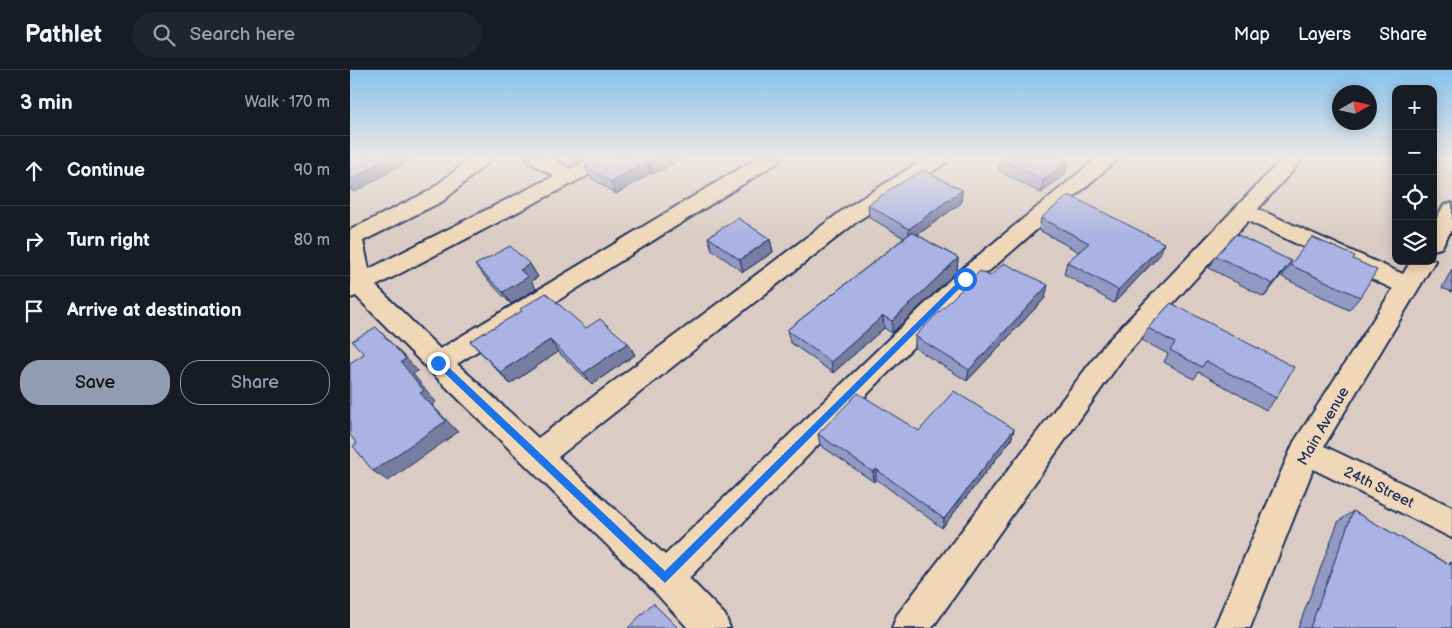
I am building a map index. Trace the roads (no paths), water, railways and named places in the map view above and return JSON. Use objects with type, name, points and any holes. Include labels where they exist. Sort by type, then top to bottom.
[{"type":"street","points":[[451,184],[436,196],[354,237],[352,242],[355,287],[665,578],[712,628]]},
{"type":"street","points":[[355,287],[556,184]]},
{"type":"street","points":[[438,363],[729,184]]},
{"type":"street","points":[[536,457],[851,215],[899,184]]},
{"type":"street","points":[[665,578],[965,279],[1078,184]]},
{"type":"street","points":[[910,628],[1114,351],[1269,184]]},
{"type":"street","points":[[1437,236],[1452,210]]},
{"type":"street","points":[[1244,211],[1409,286]]},
{"type":"street","name":"Main Avenue","points":[[1232,628],[1305,452],[1421,265]]},
{"type":"street","name":"24th Street","points":[[1305,452],[1452,524]]}]
